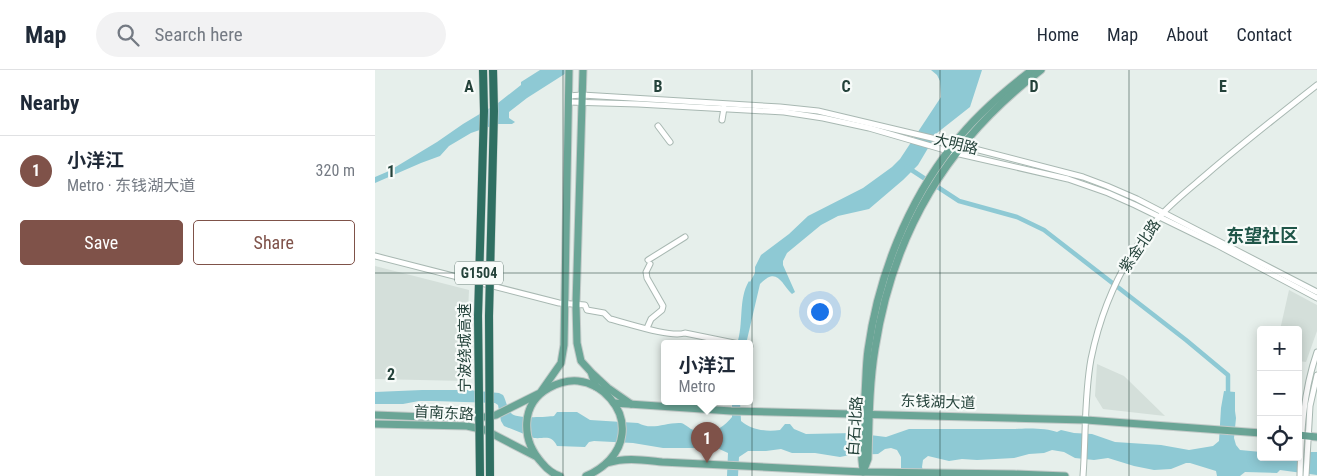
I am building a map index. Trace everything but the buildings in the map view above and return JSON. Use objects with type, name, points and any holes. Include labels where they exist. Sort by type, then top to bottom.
[{"type":"highway","name":"宁波绕城高速","points":[[480,476],[478,316],[483,70]]},
{"type":"highway","name":"宁波绕城高速","points":[[490,476],[489,316],[494,111],[493,70]]},
{"type":"main road","points":[[583,70],[576,304],[577,343],[581,361],[591,372],[621,398],[634,405]]},
{"type":"main road","name":"白石北路","points":[[863,474],[865,430],[874,351],[885,302],[904,242],[925,192],[951,152],[953,144],[997,98],[1032,70]]},
{"type":"main road","name":"白石北路","points":[[951,152],[962,146],[1014,92],[1041,70]]},
{"type":"main road","points":[[560,476],[544,466],[535,456],[528,441],[526,426],[527,411],[561,363],[565,345],[569,74]]},
{"type":"main road","points":[[591,372],[595,386]]},
{"type":"main road","points":[[540,393],[560,382],[578,381],[595,386],[614,403],[621,418],[622,434],[618,448],[607,463],[599,470],[586,476]]},
{"type":"main road","name":"首南东路","points":[[375,415],[485,417],[496,415],[540,393]]},
{"type":"main road","name":"东钱湖大道","points":[[614,403],[731,411],[1086,420],[1257,433]]},
{"type":"main road","name":"首南东路","points":[[375,424],[467,426],[485,430],[535,456]]},
{"type":"main road","points":[[1302,437],[1317,437]]},
{"type":"main road","points":[[607,463],[633,459],[863,474],[924,472],[1065,476]]},
{"type":"street","name":"紫金北路","points":[[1083,476],[1091,358],[1101,321],[1112,292],[1135,249],[1161,215],[1229,155],[1317,85]]},
{"type":"street","name":"大明路","points":[[568,99],[582,95],[784,112],[823,118],[951,152],[1068,179],[1161,215],[1317,292]]},
{"type":"street","name":"大明路","points":[[568,99],[581,104],[638,104],[818,112],[937,139],[1083,177],[1107,186],[1317,298]]},
{"type":"street","points":[[722,120],[724,107]]},
{"type":"street","points":[[658,126],[670,142]]},
{"type":"street","points":[[647,328],[651,319],[662,310],[663,306],[647,278],[646,272],[649,262],[685,237]]},
{"type":"street","points":[[375,256],[565,304],[585,305],[587,310],[604,313],[610,318],[647,328],[679,335],[685,333],[718,340]]},
{"type":"street","points":[[1306,476],[1307,444],[1302,437],[1311,368],[1317,352]]},
{"type":"street","points":[[1302,437],[1314,402],[1317,375]]},
{"type":"street","points":[[1300,476],[1301,461]]},
{"type":"shaded area","points":[[375,266],[469,290],[465,381],[375,379]]},
{"type":"shaded area","points":[[1289,290],[1317,305],[1317,331],[1306,362],[1302,362],[1302,326],[1281,326]]},
{"type":"shaded area","points":[[1097,364],[1124,376],[1165,416],[1103,409],[1095,396]]},
{"type":"water","points":[[540,70],[571,70],[509,112],[509,118],[515,122],[512,124],[497,124],[471,133],[449,146],[440,156],[375,183],[375,177],[389,171],[498,103],[521,85],[521,82]]},
{"type":"water","points":[[931,70],[982,70],[970,107],[937,133],[918,165],[869,209],[838,216],[821,225],[787,253],[783,265],[795,292],[792,294],[782,281],[775,276],[771,276],[760,284],[747,340],[738,340],[743,296],[749,281],[755,273],[755,267],[761,255],[789,234],[808,216],[863,188],[900,159],[941,97],[940,81]]},
{"type":"water","points":[[468,390],[503,395],[508,409],[513,415],[518,416],[545,417],[554,416],[557,412],[577,412],[590,420],[638,423],[649,426],[681,423],[700,432],[710,432],[720,428],[732,417],[732,405],[740,405],[741,421],[754,428],[770,431],[780,430],[785,424],[790,424],[794,429],[806,434],[854,433],[886,437],[909,429],[1037,429],[1057,432],[1061,430],[1092,434],[1115,442],[1161,445],[1189,450],[1213,446],[1219,441],[1224,391],[1235,392],[1236,418],[1234,438],[1240,450],[1257,452],[1257,461],[1302,461],[1302,452],[1317,452],[1317,475],[1280,470],[1277,473],[1245,472],[1240,476],[1217,476],[1216,471],[1190,463],[1171,469],[1154,470],[1108,458],[1094,460],[1075,458],[1064,452],[1052,450],[1014,458],[977,460],[962,459],[949,461],[928,456],[923,460],[922,467],[925,476],[901,476],[901,457],[897,450],[891,448],[885,449],[878,454],[840,457],[815,453],[792,453],[781,449],[748,451],[739,457],[738,476],[727,476],[728,453],[717,448],[663,448],[633,443],[594,441],[589,442],[585,447],[557,446],[550,438],[534,438],[504,426],[501,421],[498,405],[495,403],[419,401],[403,404],[375,404],[375,392]]},
{"type":"waterway","points":[[907,167],[959,201],[1017,217],[1044,230],[1228,375],[1228,396]]},
{"type":"place","name":"小洋江","points":[[707,463]]},
{"type":"district","name":"东望社区","points":[[1262,235]]}]
